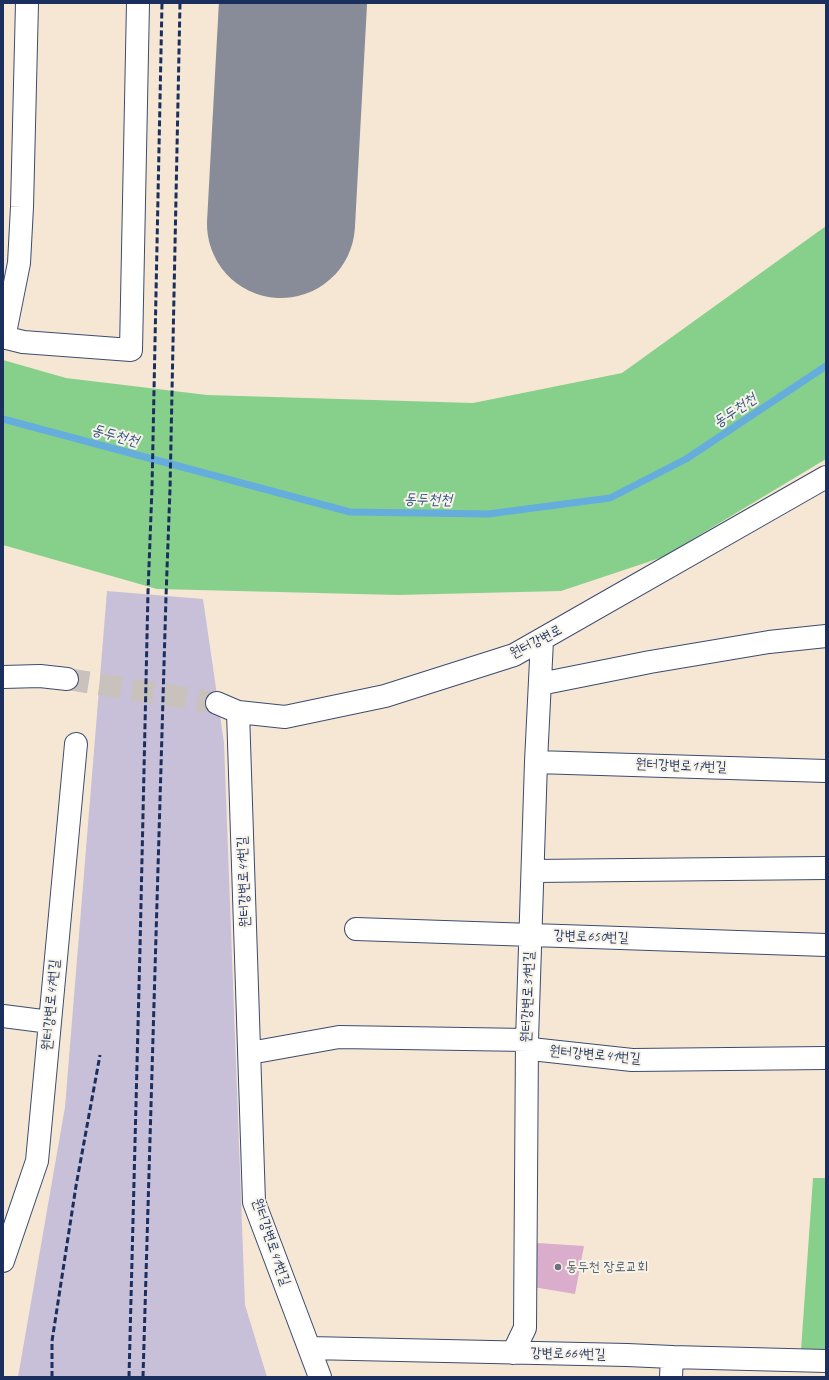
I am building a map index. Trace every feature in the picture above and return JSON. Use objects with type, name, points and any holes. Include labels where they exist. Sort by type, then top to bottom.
[{"type":"street","points":[[27,3],[22,206],[19,263],[4,338],[23,342],[131,350],[138,3]]},
{"type":"street","name":"원터강변로","points":[[217,703],[238,712],[285,718],[385,696],[514,655],[826,477]]},
{"type":"street","points":[[540,684],[658,660],[769,642],[826,636]]},
{"type":"street","name":"원터강변로31번길","points":[[513,1353],[525,1328],[526,1040],[542,640]]},
{"type":"street","points":[[3,677],[40,676],[67,680]]},
{"type":"street","name":"원터강변로41번길","points":[[238,712],[254,1202],[320,1377]]},
{"type":"street","name":"원터강변로47번길","points":[[3,1261],[37,1161],[76,744]]},
{"type":"street","name":"원터강변로17번길","points":[[536,762],[826,770]]},
{"type":"street","points":[[533,870],[826,868]]},
{"type":"street","name":"강변로650번길","points":[[356,929],[826,945]]},
{"type":"street","points":[[3,1016],[50,1022]]},
{"type":"street","points":[[250,1052],[339,1037],[526,1040]]},
{"type":"street","name":"원터강변로41번길","points":[[526,1040],[531,1049],[632,1060],[826,1058]]},
{"type":"street","name":"강변로664번길","points":[[309,1348],[627,1355],[672,1367],[826,1361]]},
{"type":"shaded area","points":[[107,591],[203,599],[224,743],[245,1305],[267,1377],[18,1377],[65,1107]]},
{"type":"green space","points":[[826,226],[826,459],[663,557],[561,591],[398,595],[157,589],[3,545],[3,360],[66,378],[207,395],[473,403],[622,373]]},
{"type":"green space","points":[[813,1178],[826,1178],[826,1353],[801,1350]]},
{"type":"building","name":"동두천 장로교회","points":[[537,1243],[584,1246],[575,1294],[533,1287]]},
{"type":"waterway","name":"동두천천","points":[[3,419],[350,512],[488,514],[610,498],[686,459],[826,366]]},
{"type":"runway","points":[[281,224],[293,3]]},
{"type":"tunnel","points":[[67,679],[217,703]]},
{"type":"railway","points":[[129,1377],[148,592],[152,488],[162,3]]},
{"type":"railway","points":[[143,1377],[170,489],[180,3]]},
{"type":"railway","points":[[52,1377],[52,1341],[76,1186],[100,1055]]},
{"type":"place","name":"동두천 장로교회","points":[[558,1267]]}]
